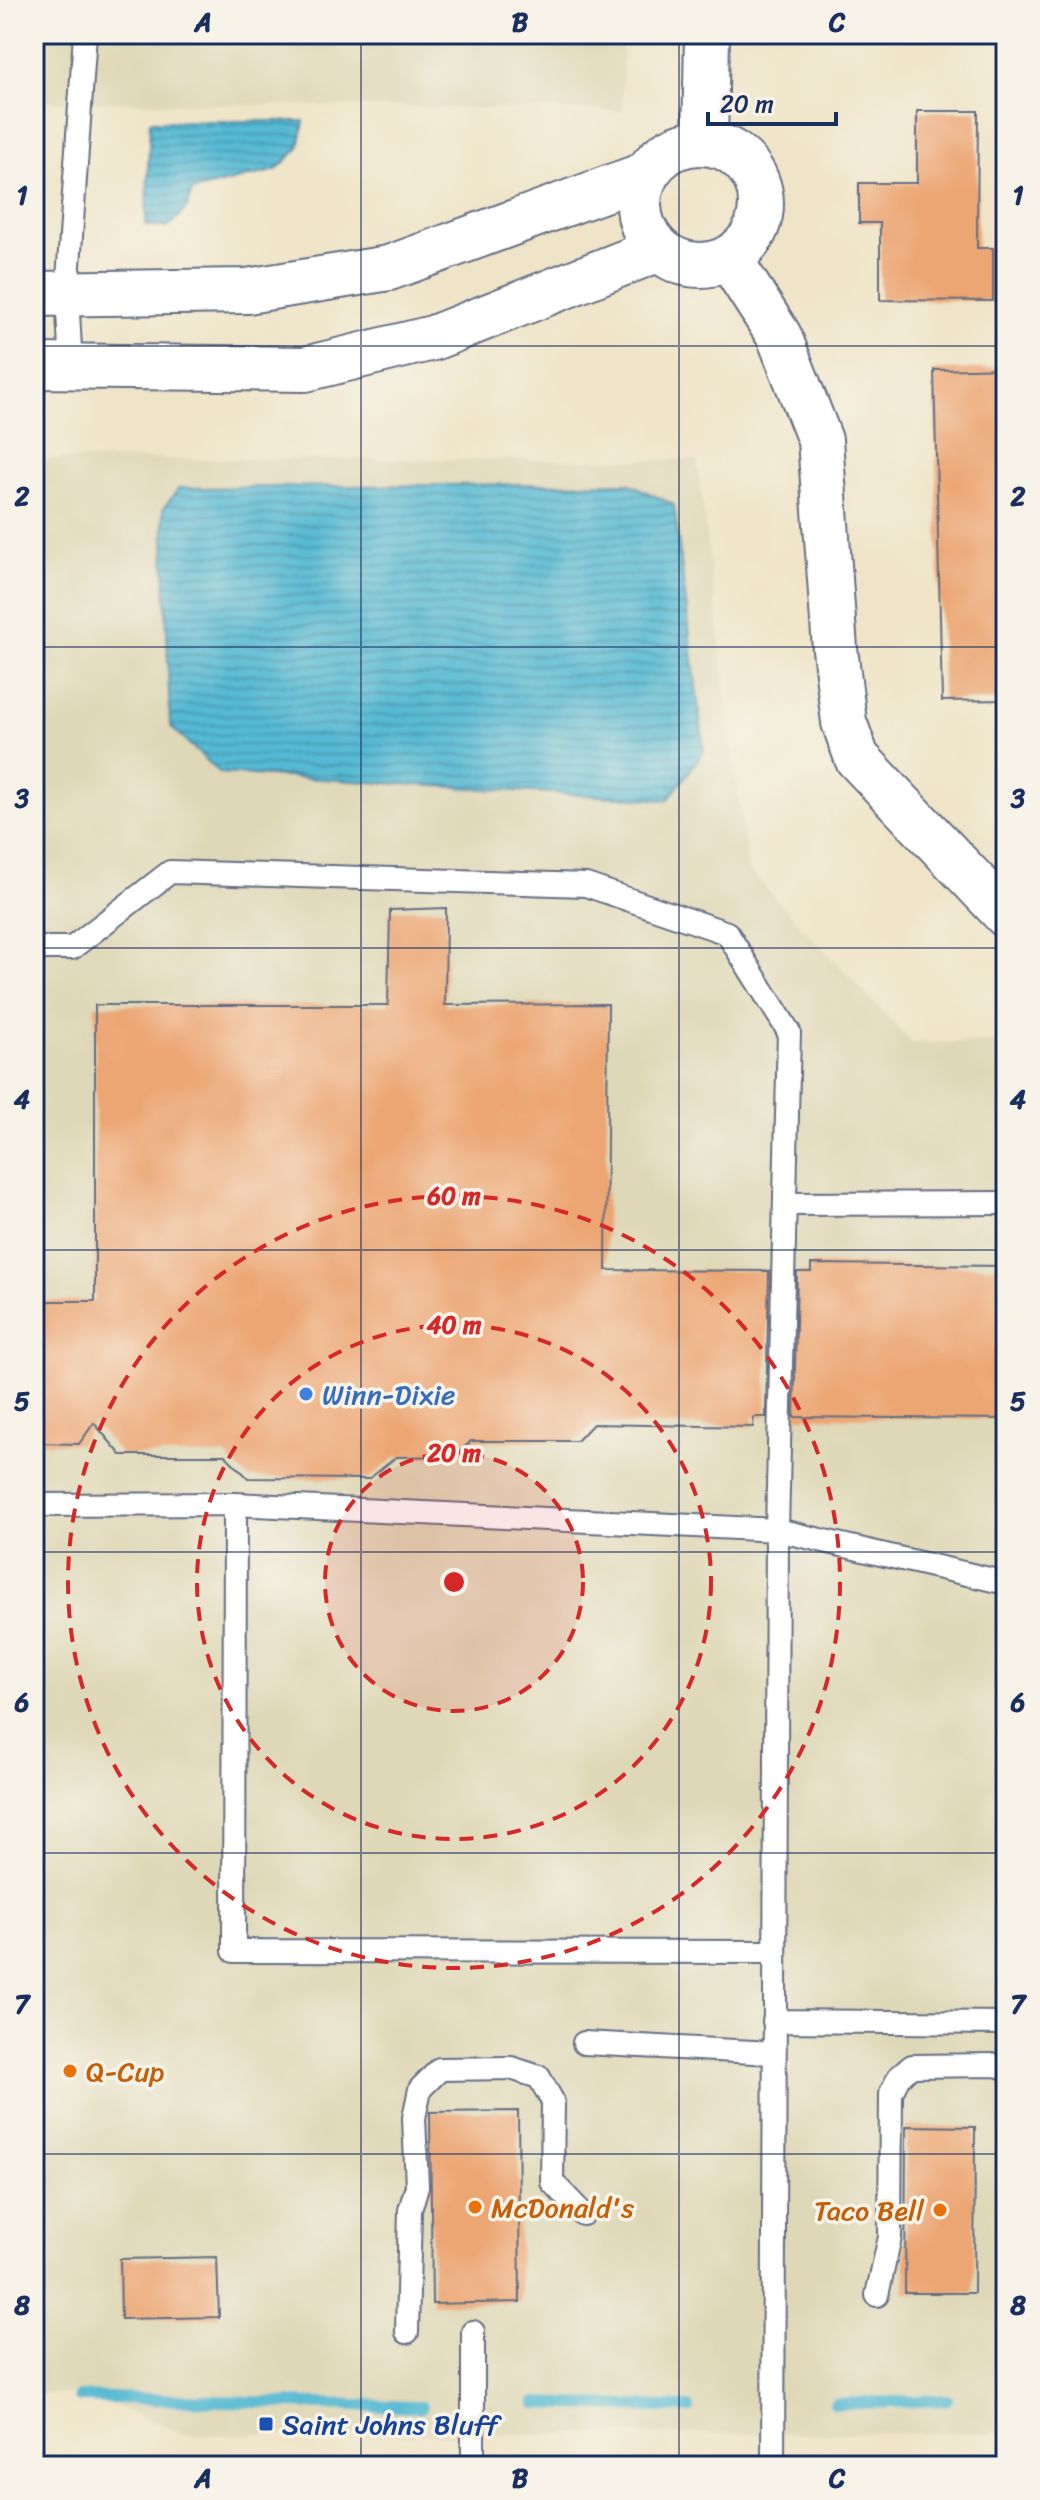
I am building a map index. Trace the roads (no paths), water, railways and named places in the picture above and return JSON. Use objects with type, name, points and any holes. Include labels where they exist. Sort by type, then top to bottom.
[{"type":"street","points":[[705,143],[707,34]]},
{"type":"street","points":[[705,143],[724,148],[742,158],[754,173],[761,192],[762,212],[756,230],[745,247],[711,265],[693,265],[674,260],[659,249],[646,233],[640,213],[639,193],[657,160],[688,144],[705,143]]},
{"type":"street","points":[[51,294],[247,291],[389,268],[647,174]]},
{"type":"street","points":[[52,366],[305,369],[433,338],[659,249]]},
{"type":"street","points":[[729,258],[779,336],[820,440],[835,649],[844,722],[857,758],[1006,915]]},
{"type":"lane","points":[[52,366],[51,294],[85,34]]},
{"type":"lane","points":[[34,948],[72,948],[170,872],[586,885],[727,933],[789,1032],[777,1530],[773,2466]]},
{"type":"lane","points":[[785,1204],[1006,1203]]},
{"type":"lane","points":[[235,1504],[234,1951],[775,1952]]},
{"type":"lane","points":[[34,1505],[235,1504],[777,1530],[1006,1583]]},
{"type":"lane","points":[[774,2021],[1006,2023]]},
{"type":"lane","points":[[584,2043],[773,2053]]},
{"type":"lane","points":[[877,2295],[890,2237],[891,2093],[899,2077],[912,2066],[995,2065],[1006,2068]]},
{"type":"lane","points":[[407,2332],[410,2210],[417,2186],[414,2118],[420,2089],[440,2069],[511,2068],[539,2077],[553,2102],[552,2182],[583,2214]]},
{"type":"lane","points":[[473,2332],[473,2466]]},
{"type":"water","points":[[150,121],[304,121],[299,148],[276,170],[192,191],[187,208],[167,228],[146,225]]},
{"type":"water","points":[[628,483],[674,505],[704,751],[668,800],[220,773],[170,726],[163,509],[179,488]]},
{"type":"waterway","points":[[79,2397],[421,2407]]},
{"type":"waterway","points":[[835,2404],[947,2400]]},
{"type":"waterway","points":[[536,2403],[689,2408]]},
{"type":"place","name":"Winn-Dixie","points":[[306,1394]]},
{"type":"place","name":"Q-Cup","points":[[70,2071]]},
{"type":"place","name":"McDonald's","points":[[475,2207]]},
{"type":"place","name":"Taco Bell","points":[[940,2210]]},
{"type":"place","name":"Saint Johns Bluff","points":[[266,2424]]}]
